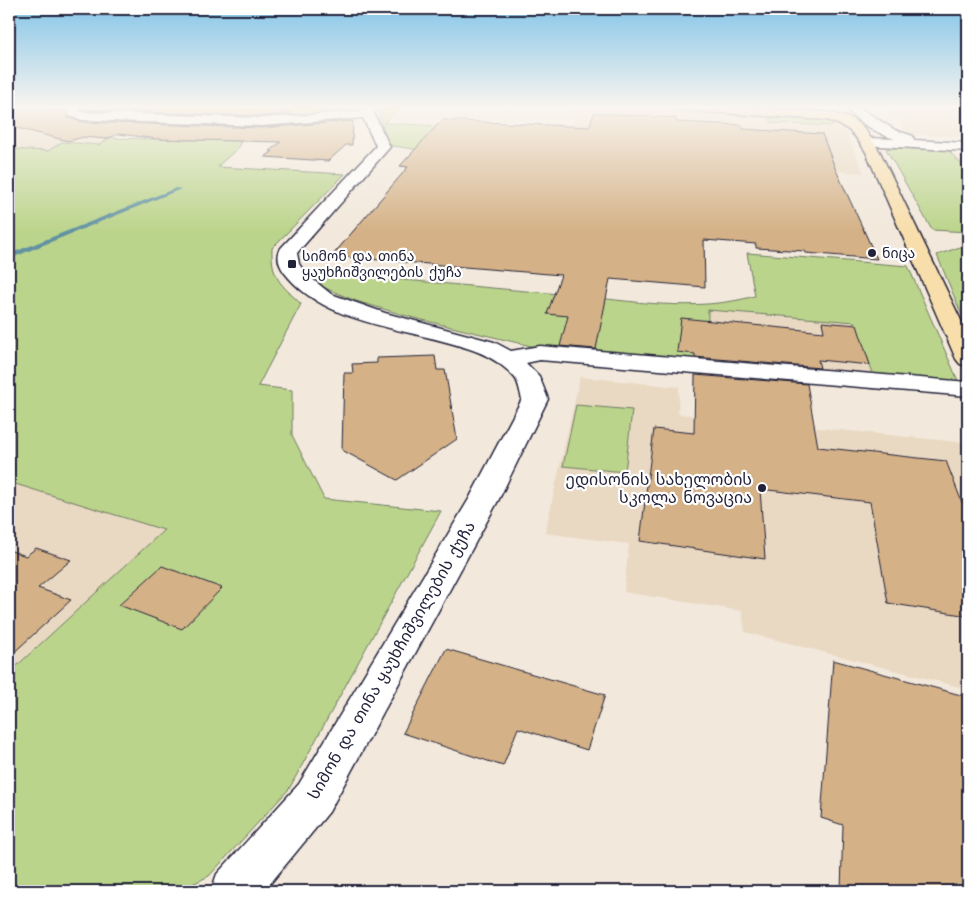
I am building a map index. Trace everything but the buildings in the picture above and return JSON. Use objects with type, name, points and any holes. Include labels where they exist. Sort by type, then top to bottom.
[{"type":"main road","points":[[870,148],[968,359]]},
{"type":"street","name":"სიმონ და თინა ყაუხჩიშვილების ქუჩა","points":[[234,891],[314,798],[484,499],[535,399],[527,376],[508,359],[486,347],[377,318],[324,298],[299,278],[289,265],[288,252],[382,148]]},
{"type":"street","points":[[508,359],[540,353],[968,388]]},
{"type":"shaded area","points":[[9,148],[53,148],[48,151]]},
{"type":"shaded area","points":[[559,148],[853,148],[864,173],[550,153]]},
{"type":"shaded area","points":[[708,310],[856,322],[874,376],[707,364]]},
{"type":"shaded area","name":"ედისონის სახელობის სკოლა ნოვაცია","points":[[580,377],[679,387],[678,414],[968,443],[968,689],[745,632],[742,611],[624,592],[629,544],[545,533]]},
{"type":"shaded area","points":[[9,482],[165,530],[9,673]]},
{"type":"green space","points":[[53,148],[238,148],[218,167],[345,174],[272,248],[275,274],[283,286],[301,304],[258,386],[292,390],[292,435],[324,499],[441,511],[289,789],[209,876],[178,891],[9,891],[9,673],[164,530],[9,482],[9,149],[48,151]]},
{"type":"green space","points":[[406,148],[492,148],[499,153]]},
{"type":"green space","points":[[886,149],[948,150],[968,171],[968,232],[932,230]]},
{"type":"green space","points":[[968,246],[968,330],[937,255]]},
{"type":"green space","points":[[747,253],[908,266],[959,383],[874,376],[855,322],[708,310],[707,364],[556,352],[414,318],[356,301],[320,286],[324,278],[338,274],[663,304],[709,304],[755,296]]},
{"type":"green space","points":[[576,405],[632,410],[625,472],[563,466]]},
{"type":"waterway","points":[[9,257],[178,189]]},
{"type":"place","name":"ნიცა","points":[[872,253]]},
{"type":"place","name":"სიმონ და თინა ყაუხჩიშვილების ქუჩა","points":[[292,264]]},
{"type":"place","name":"ედისონის სახელობის სკოლა ნოვაცია","points":[[762,488]]}]
